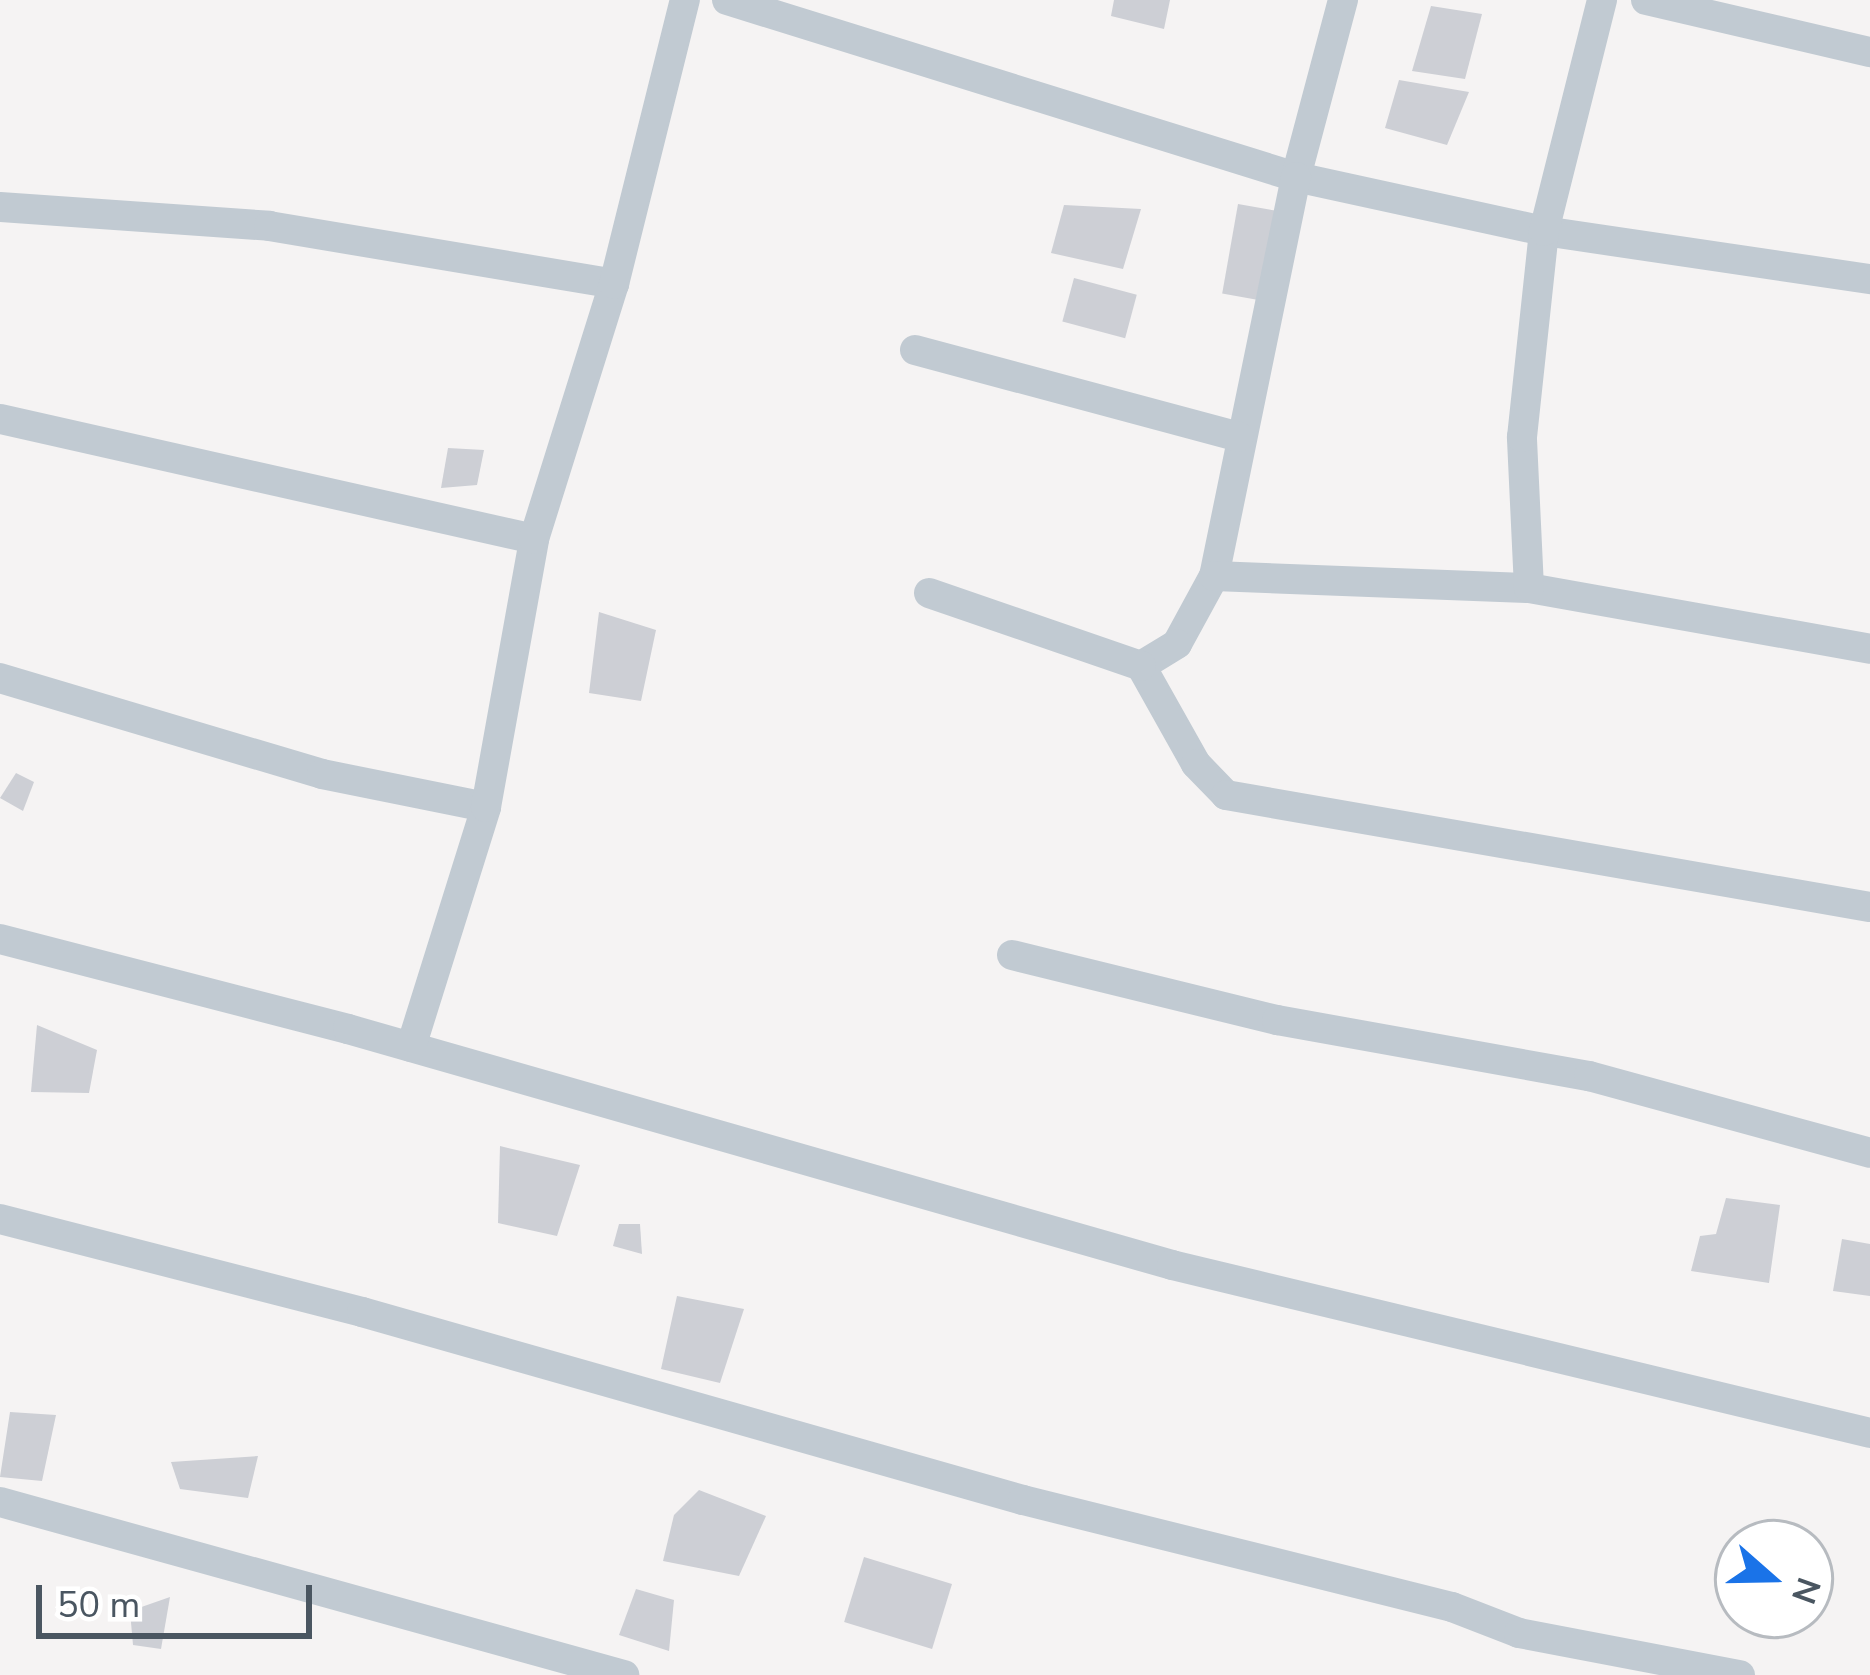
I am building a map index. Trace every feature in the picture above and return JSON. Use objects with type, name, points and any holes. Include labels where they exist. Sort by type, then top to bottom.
[{"type":"street","points":[[411,1047],[486,807],[534,539],[614,284],[686,0]]},
{"type":"street","points":[[728,0],[1296,177],[1544,231],[1870,279]]},
{"type":"street","points":[[1141,666],[1177,644],[1214,576],[1296,177],[1343,0]]},
{"type":"street","points":[[1529,588],[1522,437],[1544,231],[1603,0]]},
{"type":"street","points":[[1646,0],[1870,52]]},
{"type":"street","points":[[0,207],[269,226],[614,284]]},
{"type":"street","points":[[916,350],[1239,437]]},
{"type":"street","points":[[0,419],[534,539]]},
{"type":"street","points":[[1214,576],[1529,588],[1870,649]]},
{"type":"street","points":[[929,593],[1141,666],[1196,764],[1226,795],[1870,908]]},
{"type":"street","points":[[0,678],[322,774],[486,807]]},
{"type":"street","points":[[0,939],[411,1047],[1172,1265],[1870,1433]]},
{"type":"street","points":[[1012,955],[1277,1020],[1589,1076],[1870,1154]]},
{"type":"street","points":[[0,1220],[362,1312],[1023,1500],[1452,1607],[1520,1633],[1740,1675]]},
{"type":"street","points":[[0,1502],[624,1675]]},
{"type":"building","points":[[1114,0],[1170,0],[1164,29],[1111,16]]},
{"type":"building","points":[[1431,6],[1482,14],[1465,79],[1412,71]]},
{"type":"building","points":[[1399,80],[1469,92],[1447,145],[1385,128]]},
{"type":"building","points":[[1238,204],[1278,211],[1263,301],[1222,294]]},
{"type":"building","points":[[1064,205],[1141,209],[1123,269],[1051,253]]},
{"type":"building","points":[[1074,278],[1137,295],[1125,338],[1062,321]]},
{"type":"building","points":[[448,448],[484,450],[477,485],[441,488]]},
{"type":"building","points":[[599,612],[656,630],[641,701],[589,693]]},
{"type":"building","points":[[16,773],[34,782],[23,811],[0,798]]},
{"type":"building","points":[[37,1025],[97,1050],[89,1093],[31,1092]]},
{"type":"building","points":[[500,1146],[580,1165],[557,1236],[498,1223]]},
{"type":"building","points":[[1726,1198],[1780,1205],[1769,1283],[1691,1271],[1700,1236],[1716,1234]]},
{"type":"building","points":[[619,1224],[640,1224],[642,1254],[613,1246]]},
{"type":"building","points":[[1842,1239],[1870,1244],[1870,1296],[1833,1291]]},
{"type":"building","points":[[677,1296],[744,1309],[720,1383],[661,1369]]},
{"type":"building","points":[[10,1412],[56,1415],[42,1481],[0,1477]]},
{"type":"building","points":[[258,1456],[248,1498],[180,1489],[171,1462]]},
{"type":"building","points":[[699,1490],[766,1516],[739,1576],[663,1561],[674,1515]]},
{"type":"building","points":[[864,1557],[952,1584],[932,1649],[844,1622]]},
{"type":"building","points":[[636,1589],[674,1600],[669,1651],[619,1635]]},
{"type":"building","points":[[170,1597],[161,1649],[133,1645],[130,1611]]}]
